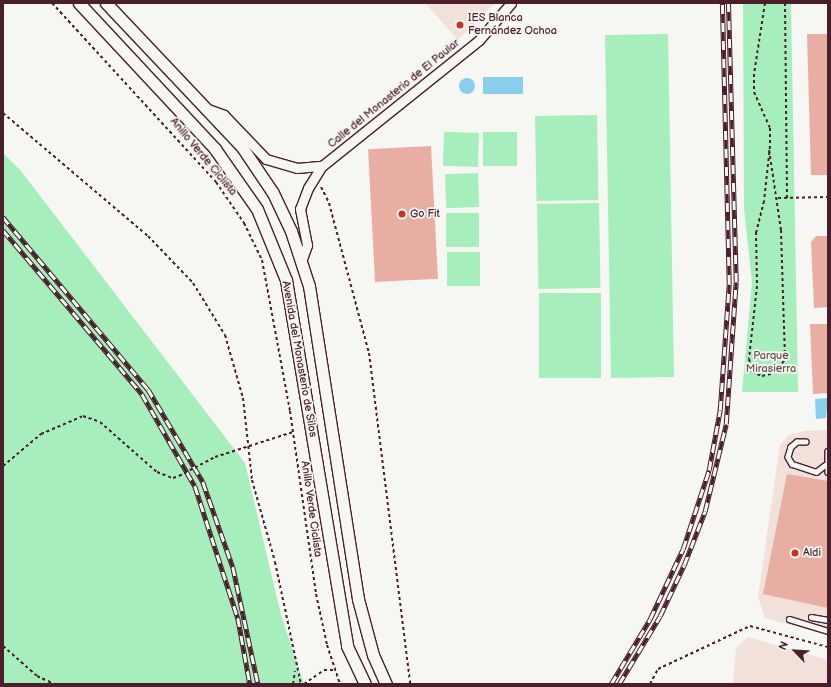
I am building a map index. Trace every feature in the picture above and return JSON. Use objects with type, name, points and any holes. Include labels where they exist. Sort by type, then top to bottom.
[{"type":"street","name":"Avenida del Monasterio de Silos","points":[[79,3],[214,149],[258,209],[286,280],[347,646],[365,684]]},
{"type":"street","name":"Avenida del Monasterio de Silos","points":[[106,3],[242,147],[269,187],[302,259],[309,286],[358,599],[373,655],[386,684]]},
{"type":"street","name":"Calle del Monasterio de El Paular","points":[[302,259],[307,245],[300,209],[308,188],[322,166],[479,40],[511,3]]},
{"type":"street","points":[[205,108],[224,115],[266,159],[297,168],[322,166]]},
{"type":"lane","points":[[806,442],[797,442],[792,447],[790,460],[796,467],[816,472],[828,473],[825,465],[828,451]]},
{"type":"lane","points":[[816,472],[825,465]]},
{"type":"lane","points":[[812,617],[828,620]]},
{"type":"lane","points":[[789,619],[828,631]]},
{"type":"path","name":"Anillo Verde Ciclista","points":[[52,3],[204,168],[244,223],[265,274],[293,432],[311,567],[335,670],[340,684]]},
{"type":"path","points":[[765,3],[754,74],[754,92],[770,128],[764,201],[756,232],[757,286],[749,359],[752,372],[762,376],[775,373],[785,359],[778,198],[769,150]]},
{"type":"path","points":[[785,3],[787,198]]},
{"type":"path","points":[[3,113],[148,236],[193,283],[225,335],[243,398],[252,480],[275,562],[296,670],[301,684]]},
{"type":"path","points":[[318,183],[329,203],[369,353],[410,684]]},
{"type":"path","points":[[778,198],[828,197]]},
{"type":"path","points":[[3,466],[41,434],[83,416],[100,422],[157,472],[173,478],[215,457],[249,448],[293,432]]},
{"type":"path","points":[[650,684],[658,670],[750,626],[828,647]]},
{"type":"path","points":[[3,646],[36,676],[54,684]]},
{"type":"path","points":[[293,684],[296,670]]},
{"type":"path","points":[[304,684],[324,670],[335,670]]},
{"type":"shaded area","name":"IES Blanca Fernández Ochoa","points":[[425,3],[495,3],[458,40]]},
{"type":"shaded area","points":[[827,430],[828,635],[765,618],[758,597],[780,445],[788,436],[804,431]]},
{"type":"shaded area","points":[[748,637],[828,660],[828,684],[733,684],[736,648]]},
{"type":"green space","name":"Parque Mirasierra","points":[[743,3],[791,3],[798,392],[742,392],[752,282],[744,209]]},
{"type":"green space","points":[[668,34],[674,377],[611,378],[605,35]]},
{"type":"green space","points":[[597,115],[598,200],[536,201],[535,116]]},
{"type":"green space","points":[[444,132],[479,133],[478,167],[443,166]]},
{"type":"green space","points":[[483,132],[517,132],[517,166],[483,166]]},
{"type":"green space","points":[[3,153],[21,171],[245,463],[281,615],[304,684],[3,684]]},
{"type":"green space","points":[[478,173],[479,207],[446,208],[445,174]]},
{"type":"green space","points":[[599,203],[600,288],[538,289],[537,204]]},
{"type":"green space","points":[[446,213],[479,213],[479,247],[446,247]]},
{"type":"green space","points":[[447,252],[480,252],[480,286],[447,286]]},
{"type":"green space","points":[[539,293],[601,293],[601,378],[539,378]]},
{"type":"water","points":[[483,77],[523,77],[523,94],[483,94]]},
{"type":"water","points":[[467,78],[473,80],[475,86],[473,92],[467,94],[461,92],[459,86],[461,80]]},
{"type":"water","points":[[828,398],[826,418],[816,419],[815,399]]},
{"type":"building","points":[[807,34],[828,34],[828,175],[811,175]]},
{"type":"building","name":"Go Fit","points":[[431,146],[438,279],[375,282],[368,149]]},
{"type":"building","points":[[816,236],[828,236],[828,307],[814,308],[811,242]]},
{"type":"building","points":[[810,324],[828,324],[828,393],[813,394]]},
{"type":"building","name":"Aldi","points":[[787,474],[828,481],[828,608],[763,594]]},
{"type":"railway","points":[[611,684],[650,619],[683,549],[709,470],[720,410],[729,284],[722,3]]},
{"type":"railway","points":[[619,684],[660,616],[684,565],[705,511],[726,424],[736,282],[728,3]]},
{"type":"railway","points":[[3,217],[148,389],[203,482],[233,567],[258,684]]},
{"type":"railway","points":[[3,230],[142,394],[195,486],[238,618],[250,684]]},
{"type":"place","name":"IES Blanca Fernández Ochoa","points":[[460,25]]},
{"type":"place","name":"Go Fit","points":[[402,214]]},
{"type":"place","name":"Aldi","points":[[795,553]]}]
